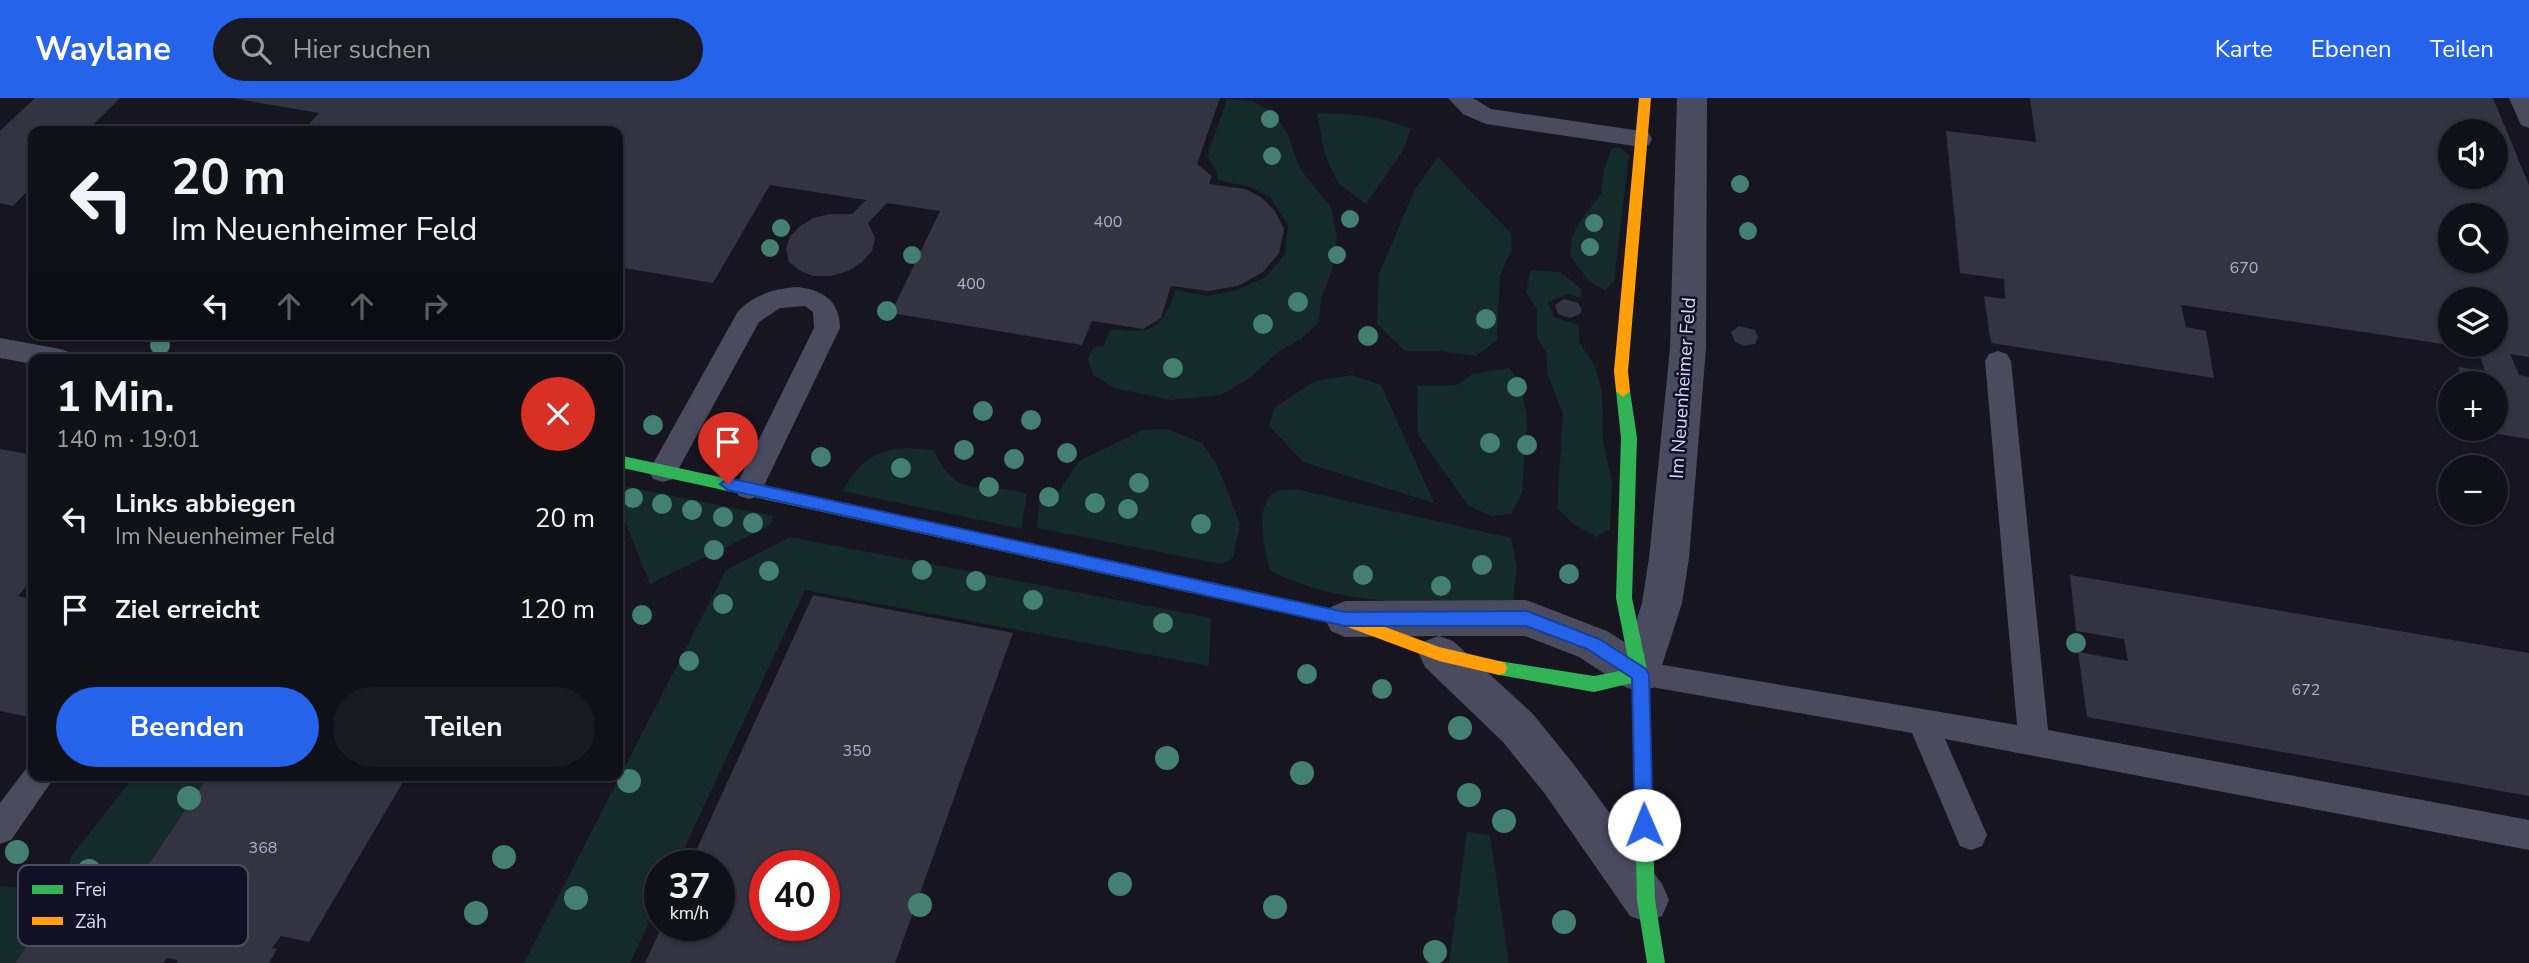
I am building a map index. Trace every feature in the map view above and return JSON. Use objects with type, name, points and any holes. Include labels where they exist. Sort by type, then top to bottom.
[{"type":"street","name":"Im Neuenheimer Feld","points":[[1645,98],[1621,371],[1629,438],[1624,598],[1640,674],[1646,900],[1656,963]]},
{"type":"street","name":"Im Neuenheimer Feld","points":[[1640,674],[1662,603],[1670,558],[1688,348],[1692,98]]},
{"type":"street","name":"Im Neuenheimer Feld","points":[[623,462],[1345,619],[1438,654],[1521,673],[1594,684],[1640,674]]},
{"type":"street","name":"Im Neuenheimer Feld","points":[[1345,619],[1527,618],[1593,644],[1640,674]]},
{"type":"street","name":"Im Neuenheimer Feld","points":[[1438,654],[1518,728],[1560,780],[1646,900]]},
{"type":"lane","points":[[1459,98],[1471,110],[1486,116],[1641,139]]},
{"type":"lane","points":[[2520,98],[2529,120]]},
{"type":"lane","points":[[663,471],[749,316],[771,301],[786,297],[814,299],[823,307],[828,318],[827,328],[749,488]]},
{"type":"lane","points":[[0,348],[33,354]]},
{"type":"lane","points":[[1998,361],[2034,742]]},
{"type":"lane","points":[[1640,674],[1922,721],[2529,835]]},
{"type":"lane","points":[[1922,721],[1970,835]]},
{"type":"lane","points":[[0,829],[36,781]]},
{"type":"green space","points":[[1227,99],[1253,101],[1276,115],[1289,137],[1300,169],[1331,207],[1337,240],[1332,271],[1321,298],[1319,322],[1301,339],[1278,352],[1251,377],[1221,395],[1171,400],[1114,388],[1093,375],[1088,358],[1094,347],[1104,346],[1110,329],[1136,331],[1153,327],[1165,314],[1176,290],[1207,296],[1237,290],[1266,277],[1285,254],[1288,225],[1271,198],[1250,187],[1218,180],[1216,170],[1207,156]]},
{"type":"green space","points":[[1317,113],[1376,118],[1411,129],[1402,152],[1366,204],[1338,183],[1325,155]]},
{"type":"green space","points":[[1612,148],[1621,148],[1629,155],[1614,282],[1605,290],[1589,281],[1570,256],[1572,238],[1578,224],[1601,194],[1604,169]]},
{"type":"green space","points":[[1438,157],[1511,233],[1512,248],[1500,276],[1497,340],[1476,356],[1440,351],[1405,351],[1377,324],[1379,274],[1415,189]]},
{"type":"green space","points":[[1531,270],[1560,272],[1581,289],[1581,298],[1568,294],[1548,302],[1554,317],[1579,325],[1579,342],[1595,366],[1602,393],[1603,442],[1612,482],[1610,529],[1597,537],[1573,524],[1557,508],[1563,414],[1547,373],[1547,354],[1537,338],[1537,309],[1526,292]]},
{"type":"green space","points":[[1509,368],[1521,383],[1527,419],[1522,493],[1511,514],[1491,516],[1468,505],[1418,435],[1417,386],[1457,385],[1473,374]]},
{"type":"green space","points":[[1352,375],[1381,385],[1434,503],[1303,462],[1269,426],[1275,407],[1315,381]]},
{"type":"green space","points":[[1168,429],[1202,443],[1217,465],[1240,524],[1233,558],[1221,564],[1037,528],[1040,500],[1046,492],[1059,491],[1079,461],[1143,430]]},
{"type":"green space","points":[[906,448],[934,450],[943,467],[953,478],[964,484],[1027,494],[1021,529],[843,491],[868,460],[885,452]]},
{"type":"green space","points":[[623,486],[774,516],[769,526],[650,584],[623,517]]},
{"type":"green space","points":[[1295,489],[1511,538],[1517,568],[1512,604],[1420,603],[1356,597],[1297,582],[1270,570],[1262,527],[1265,504],[1270,496],[1278,491]]},
{"type":"green space","points":[[790,537],[1211,618],[1209,666],[805,590],[683,850],[644,850],[644,934],[630,963],[524,963],[618,781],[623,781],[623,770],[726,570]]},
{"type":"green space","points":[[130,781],[205,781],[148,865],[69,865],[70,858]]},
{"type":"green space","points":[[1467,832],[1490,835],[1509,963],[1449,963]]},
{"type":"green space","points":[[0,886],[18,888],[18,946],[27,946],[15,963],[0,963]]},
{"type":"building","points":[[35,98],[120,98],[92,126],[28,126],[28,190],[13,206],[0,203],[0,131]]},
{"type":"building","points":[[231,98],[1220,98],[1197,164],[1212,176],[1209,184],[1245,189],[1261,197],[1275,211],[1284,229],[1279,253],[1263,272],[1238,286],[1208,291],[1171,286],[1161,318],[1143,329],[1092,321],[1082,345],[891,313],[940,211],[887,203],[868,223],[875,238],[872,251],[862,262],[848,271],[831,276],[813,276],[800,271],[789,262],[786,250],[789,238],[813,218],[830,214],[852,214],[866,200],[770,185],[713,283],[623,268],[623,126],[307,126],[319,113]]},
{"type":"building","points":[[2030,98],[2493,98],[2502,119],[2438,119],[2438,189],[2508,189],[2508,134],[2529,185],[2529,357],[2510,354],[2519,375],[2529,377],[2529,439],[2508,436],[2508,371],[2485,371],[2480,357],[2508,357],[2508,287],[2438,287],[2438,343],[2181,305],[2186,327],[2206,331],[2214,378],[1991,343],[1984,296],[2005,299],[2004,279],[1960,273],[1946,131],[2036,142]]},
{"type":"building","points":[[1564,299],[1578,303],[1582,310],[1580,314],[1570,318],[1558,314],[1555,305]]},
{"type":"building","points":[[1739,326],[1755,330],[1758,337],[1755,344],[1744,346],[1735,342],[1731,332]]},
{"type":"building","points":[[2458,367],[2485,371],[2460,371]]},
{"type":"building","points":[[0,449],[28,454],[28,584],[18,596],[28,598],[28,717],[0,711]]},
{"type":"building","points":[[2070,575],[2529,653],[2529,796],[2087,717],[2078,652],[2128,661],[2124,639],[2076,631]]},
{"type":"building","points":[[813,595],[1013,633],[895,963],[645,963],[655,941],[735,941],[735,850],[696,850]]},
{"type":"building","points":[[205,781],[403,781],[309,942],[281,936],[272,948],[277,949],[269,963],[177,963],[178,960],[167,958],[163,963],[15,963],[27,946],[248,946],[248,865],[148,865]]},
{"type":"traffic: fast","points":[[1623,391],[1629,438],[1624,598],[1640,674],[1646,900],[1656,963]]},
{"type":"traffic: fast","points":[[623,462],[1178,583]]},
{"type":"traffic: fast","points":[[1499,668],[1594,684],[1640,674]]},
{"type":"traffic: slow","points":[[1623,391],[1621,371],[1645,98]]},
{"type":"traffic: slow","points":[[1178,583],[1345,619],[1439,654],[1499,668]]},
{"type":"route","points":[[728,484],[1345,619],[1527,618],[1593,644],[1640,674],[1644,825]]}]
